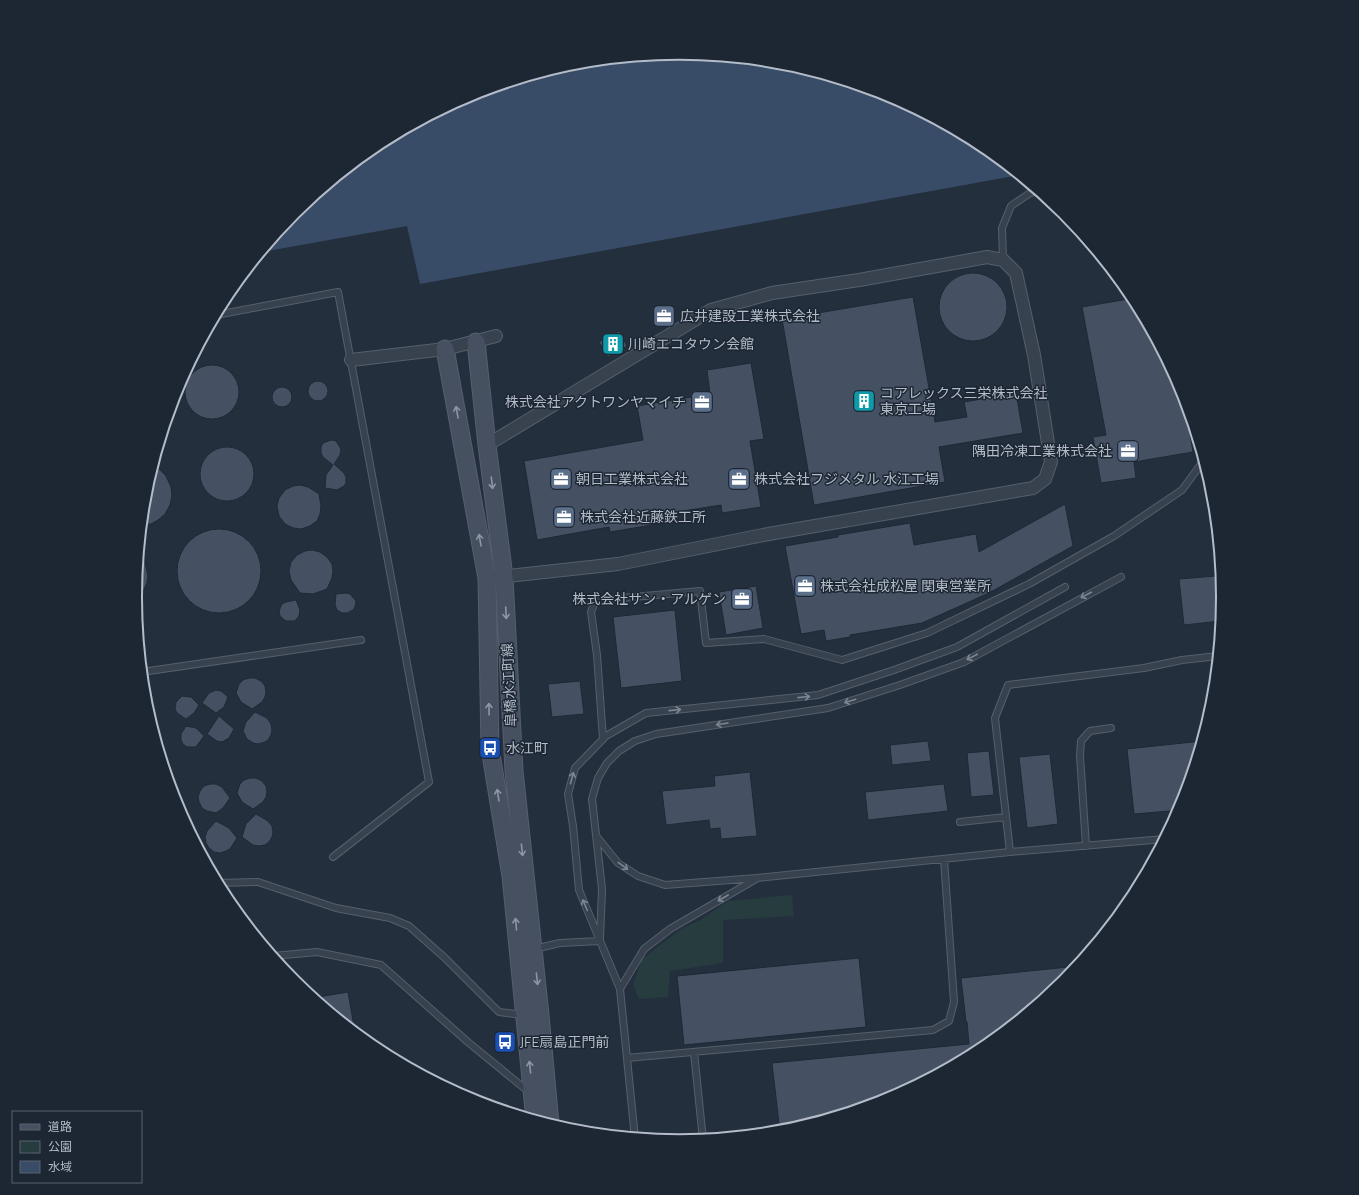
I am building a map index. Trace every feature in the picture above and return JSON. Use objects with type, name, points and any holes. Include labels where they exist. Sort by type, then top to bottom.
[{"type":"street","points":[[486,578],[618,564],[763,535],[1033,488],[1045,480],[1051,462],[1034,355],[1016,273],[1003,260],[987,257],[772,294],[711,310],[487,445]]},
{"type":"street","points":[[350,360],[445,349],[496,336]]},
{"type":"street","name":"皐橋水江町線","points":[[476,342],[487,445],[504,577],[514,771],[524,871],[526,949],[525,1015],[535,1115]]},
{"type":"street","name":"皐橋水江町線","points":[[445,349],[486,578],[490,748],[511,876],[526,949],[549,1119]]},
{"type":"lane","points":[[1003,260],[1002,228],[1011,206],[1033,192]]},
{"type":"lane","points":[[224,314],[338,292],[429,782],[333,857]]},
{"type":"lane","points":[[603,740],[597,655],[592,612],[594,604],[600,600],[700,591],[706,643],[764,639],[842,660],[928,633],[1035,580],[1114,536],[1182,490],[1201,465]]},
{"type":"lane","points":[[600,941],[602,889],[592,799],[598,778],[606,763],[620,751],[635,741],[656,734],[828,708],[900,685],[964,662],[1120,577]]},
{"type":"lane","points":[[634,1133],[620,989],[578,890],[573,826],[568,794],[575,768],[606,736],[646,713],[818,695],[887,673],[957,647],[1065,587]]},
{"type":"lane","points":[[147,671],[361,640]]},
{"type":"lane","points":[[1010,852],[995,718],[1008,685],[1144,668],[1182,660],[1213,657]]},
{"type":"lane","points":[[1086,846],[1080,756],[1081,741],[1090,731],[1111,728]]},
{"type":"lane","points":[[960,822],[1006,817]]},
{"type":"lane","points":[[597,838],[618,862],[638,876],[665,885],[757,878],[1010,852],[1160,839]]},
{"type":"lane","points":[[627,1058],[933,1030],[950,1021],[954,1002],[944,859]]},
{"type":"lane","points":[[620,989],[644,949],[670,928],[757,878]]},
{"type":"lane","points":[[225,883],[258,882],[336,908],[390,918],[409,926],[445,958],[499,1012],[525,1015]]},
{"type":"lane","points":[[526,949],[560,943],[600,941]]},
{"type":"lane","points":[[278,956],[316,952],[381,965],[469,1043],[533,1096]]},
{"type":"lane","points":[[694,1052],[702,1134]]},
{"type":"green space","points":[[792,895],[794,916],[723,920],[723,963],[670,971],[668,997],[639,999],[633,985],[642,959],[681,929],[700,920],[728,901]]},
{"type":"water","points":[[644,61],[715,61],[784,70],[819,78],[885,101],[917,115],[978,151],[1013,176],[420,284],[407,226],[269,251],[299,217],[352,171],[411,132],[442,115],[474,101],[540,78],[575,70]]},
{"type":"building","points":[[973,273],[986,276],[997,283],[1004,294],[1007,307],[1004,320],[997,331],[986,338],[973,341],[960,338],[949,331],[942,320],[939,307],[942,294],[949,283],[960,276]]},
{"type":"building","name":"コアレックス三栄株式会社 東京工場","points":[[913,297],[935,422],[967,417],[964,402],[1016,393],[1023,433],[939,447],[945,482],[814,505],[782,319]]},
{"type":"building","points":[[1126,299],[1162,360],[1176,392],[1189,429],[1193,452],[1134,462],[1136,478],[1101,483],[1093,437],[1106,435],[1082,307]]},
{"type":"building","name":"川崎エコタウン会館","points":[[619,331],[627,346],[608,357],[599,342]]},
{"type":"building","points":[[751,363],[764,439],[750,441],[761,507],[722,513],[721,505],[651,516],[652,525],[610,532],[609,527],[537,540],[524,461],[643,440],[637,406],[710,394],[707,370]]},
{"type":"building","points":[[212,365],[222,367],[231,373],[237,382],[239,392],[237,402],[231,411],[222,417],[212,419],[202,417],[193,411],[187,402],[185,392],[187,384],[193,373],[202,367]]},
{"type":"building","points":[[318,381],[325,384],[328,391],[325,398],[318,401],[311,398],[308,391],[311,384]]},
{"type":"building","points":[[278,387],[286,387],[292,393],[292,401],[286,407],[278,407],[272,401],[272,393]]},
{"type":"building","points":[[331,440],[336,441],[341,449],[340,455],[334,464],[344,473],[346,477],[346,483],[344,486],[337,490],[325,488],[326,475],[333,465],[323,457],[321,447],[323,443]]},
{"type":"building","points":[[227,447],[237,449],[246,455],[252,464],[254,474],[252,484],[246,493],[237,499],[227,501],[217,499],[208,493],[202,484],[200,474],[202,464],[208,455],[217,449]]},
{"type":"building","points":[[158,469],[166,476],[171,487],[172,496],[170,505],[165,514],[151,524],[147,524]]},
{"type":"building","points":[[300,485],[308,487],[319,494],[321,506],[317,521],[310,526],[301,529],[293,528],[285,524],[279,516],[277,506],[279,498],[285,490],[293,486]]},
{"type":"building","points":[[1065,504],[1073,546],[989,593],[922,623],[850,635],[850,637],[826,641],[824,630],[801,634],[785,546],[838,537],[838,535],[910,523],[914,545],[976,534],[979,552]]},
{"type":"building","points":[[219,529],[235,532],[249,541],[258,555],[261,571],[258,587],[249,601],[235,610],[219,613],[203,610],[189,601],[180,587],[177,571],[180,555],[189,541],[203,532]]},
{"type":"building","points":[[312,550],[320,552],[327,557],[332,564],[332,578],[327,589],[313,594],[300,593],[291,580],[289,571],[291,562],[297,555],[305,551]]},
{"type":"building","points":[[144,556],[148,576],[147,583],[142,593]]},
{"type":"building","points":[[1216,576],[1216,621],[1184,625],[1179,579]]},
{"type":"building","points":[[756,586],[763,628],[726,635],[719,592]]},
{"type":"building","points":[[336,594],[350,594],[356,601],[355,607],[347,613],[342,613],[337,610],[335,605]]},
{"type":"building","points":[[296,600],[300,610],[299,616],[295,621],[286,621],[279,614],[280,608],[282,604],[286,602]]},
{"type":"building","points":[[675,610],[682,681],[621,688],[613,617]]},
{"type":"building","points":[[255,678],[261,681],[265,686],[266,692],[262,702],[252,709],[241,702],[236,693],[239,684],[243,680]]},
{"type":"building","points":[[580,681],[584,714],[552,717],[548,684]]},
{"type":"building","points":[[216,690],[221,691],[228,697],[224,707],[216,713],[202,703],[209,693]]},
{"type":"building","points":[[182,696],[191,697],[199,705],[194,713],[186,719],[177,713],[175,709],[176,702]]},
{"type":"building","points":[[255,712],[267,718],[271,724],[272,730],[268,740],[258,744],[247,739],[243,731],[246,722]]},
{"type":"building","points":[[219,716],[234,729],[229,738],[222,742],[217,741],[207,734]]},
{"type":"building","points":[[186,726],[196,728],[204,736],[196,747],[187,747],[181,740],[181,734]]},
{"type":"building","points":[[928,741],[931,761],[892,765],[890,745]]},
{"type":"building","points":[[1198,741],[1173,811],[1134,814],[1127,749]]},
{"type":"building","points":[[989,751],[994,795],[971,797],[967,753]]},
{"type":"building","points":[[1050,754],[1058,824],[1027,828],[1019,757]]},
{"type":"building","points":[[750,772],[757,836],[721,839],[720,828],[710,829],[709,820],[666,825],[662,791],[715,786],[714,776]]},
{"type":"building","points":[[256,778],[262,781],[266,786],[267,792],[263,802],[253,809],[242,802],[237,793],[240,784],[244,780]]},
{"type":"building","points":[[216,784],[222,787],[230,798],[223,808],[216,813],[202,808],[199,802],[198,797],[200,791],[204,786]]},
{"type":"building","points":[[944,784],[948,811],[868,820],[865,792]]},
{"type":"building","points":[[256,814],[268,821],[272,826],[272,837],[265,845],[253,845],[242,837],[246,824]]},
{"type":"building","points":[[216,821],[229,828],[237,838],[230,849],[220,853],[214,852],[209,848],[205,837],[207,831]]},
{"type":"building","points":[[859,958],[866,1027],[684,1045],[677,976]]},
{"type":"building","points":[[1070,967],[1034,1002],[1007,1024],[948,1063],[917,1080],[885,1094],[819,1117],[779,1126],[772,1063],[969,1044],[961,978]]},
{"type":"building","points":[[348,992],[354,1025],[325,1002],[319,997]]},
{"type":"place","name":"広井建設工業株式会社","points":[[664,316]]},
{"type":"place","name":"川崎エコタウン会館","points":[[613,344]]},
{"type":"place","name":"コアレックス三栄株式会社 東京工場","points":[[864,401]]},
{"type":"place","name":"株式会社アクトワンヤマイチ","points":[[702,402]]},
{"type":"place","name":"隅田冷凍工業株式会社","points":[[1128,451]]},
{"type":"place","name":"朝日工業株式会社","points":[[561,479]]},
{"type":"place","name":"株式会社フジメタル 水江工場","points":[[739,479]]},
{"type":"place","name":"株式会社近藤鉄工所","points":[[564,517]]},
{"type":"place","name":"株式会社成松屋 関東営業所","points":[[805,586]]},
{"type":"place","name":"株式会社サン・アルゲン","points":[[742,599]]},
{"type":"place","name":"水江町","points":[[490,748]]},
{"type":"place","name":"JFE扇島正門前","points":[[505,1042]]}]
